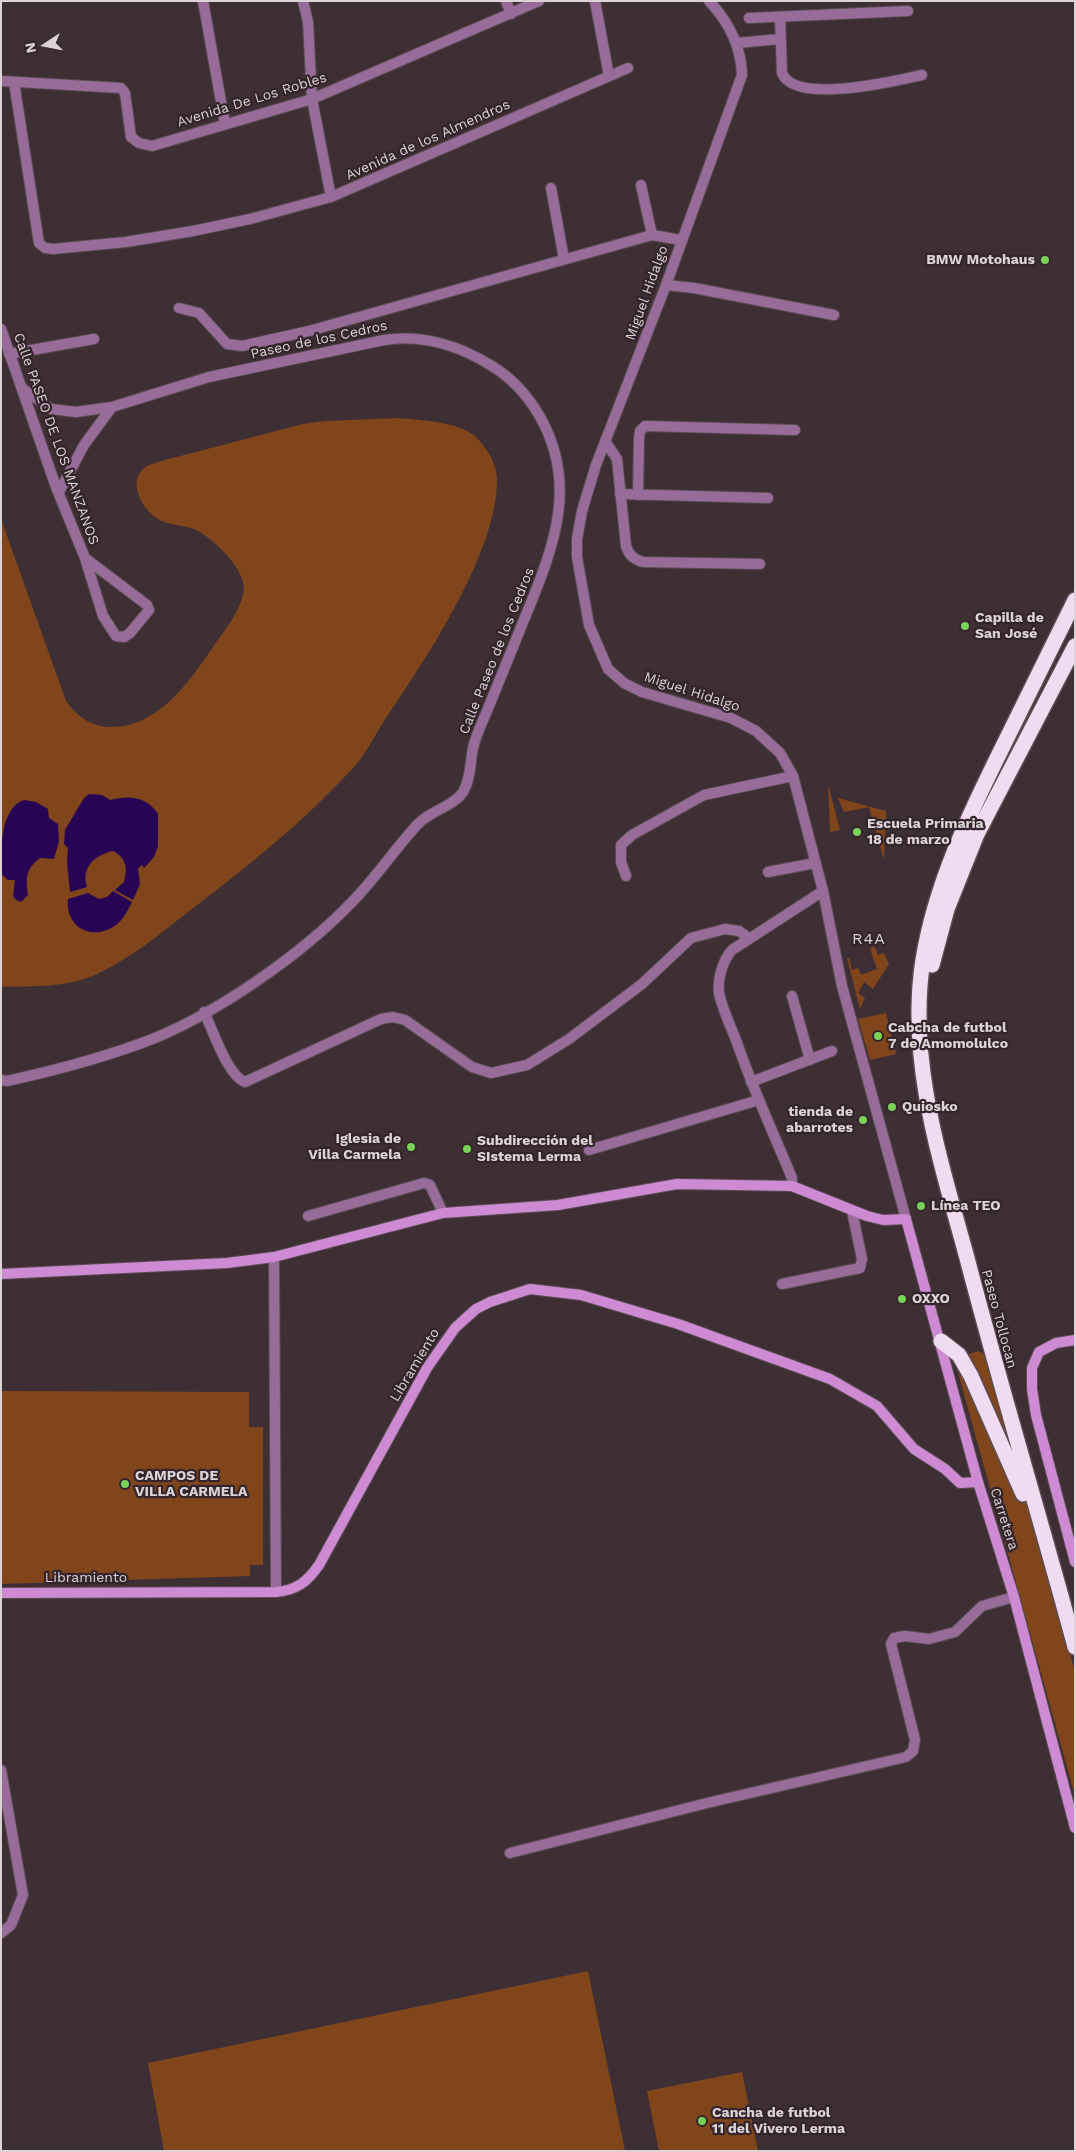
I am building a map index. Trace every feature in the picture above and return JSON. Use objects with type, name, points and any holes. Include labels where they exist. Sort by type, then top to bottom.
[{"type":"highway","points":[[920,994],[931,923],[954,849],[976,799],[1075,600]]},
{"type":"highway","points":[[920,994],[933,961],[955,886],[977,834],[1075,646]]},
{"type":"highway","name":"Paseo Tollocan","points":[[920,994],[919,1021],[927,1100],[1011,1424],[1075,1647]]},
{"type":"highway","points":[[941,1341],[959,1355],[971,1376],[1050,1555]]},
{"type":"main road","points":[[1,1274],[228,1263],[274,1257],[443,1213],[558,1204],[677,1184],[792,1186],[852,1211],[883,1220],[906,1219]]},
{"type":"main road","name":"Carretera","points":[[906,1219],[941,1341],[978,1482],[1014,1597],[1075,1828]]},
{"type":"main road","name":"Libramiento","points":[[1,1592],[276,1592],[297,1588],[310,1578],[319,1565],[427,1368],[454,1328],[476,1309],[490,1302],[530,1289],[542,1289],[589,1297],[678,1324],[830,1380],[877,1406],[914,1449],[945,1469],[960,1483],[978,1482]]},
{"type":"main road","points":[[1075,1340],[1056,1343],[1039,1352],[1032,1368],[1036,1415],[1075,1562]]},
{"type":"street","points":[[203,1],[225,124]]},
{"type":"street","name":"Avenida de los Almendros","points":[[304,1],[308,22],[312,99],[331,197],[628,68]]},
{"type":"street","points":[[506,1],[511,14]]},
{"type":"street","name":"Avenida De Los Robles","points":[[1,81],[121,88],[124,93],[131,137],[144,145],[152,146],[312,99],[539,1]]},
{"type":"street","points":[[595,1],[609,76]]},
{"type":"street","name":"Miguel Hidalgo","points":[[709,1],[728,26],[736,42],[742,75],[666,285],[605,441],[582,511],[577,539],[577,557],[589,625],[608,669],[624,683],[642,692],[731,718],[756,731],[776,748],[793,776],[822,891],[842,986],[906,1219]]},
{"type":"street","points":[[749,18],[908,11]]},
{"type":"street","points":[[780,17],[782,72],[785,79],[797,87],[865,87],[922,75]]},
{"type":"street","points":[[736,42],[780,39]]},
{"type":"street","points":[[14,82],[40,243],[45,248],[52,249],[126,242],[250,220],[331,197]]},
{"type":"street","points":[[640,185],[652,235]]},
{"type":"street","points":[[551,188],[564,259]]},
{"type":"street","points":[[179,308],[199,313],[227,344],[242,346],[309,331],[652,235],[681,240]]},
{"type":"street","points":[[666,285],[694,288],[834,315]]},
{"type":"street","name":"Calle PASEO DE LOS MANZANOS","points":[[1,330],[59,492],[85,558],[103,616],[116,636],[124,638],[142,619],[148,610],[147,605],[85,558]]},
{"type":"street","points":[[9,354],[94,339]]},
{"type":"street","name":"Paseo de los Cedros","points":[[22,388],[44,406],[59,411],[76,412],[112,407],[209,377],[384,340],[420,339],[454,347],[483,360],[514,382],[535,409],[550,438],[559,468],[560,506],[548,560]]},
{"type":"street","points":[[59,492],[84,445],[112,407]]},
{"type":"street","points":[[638,495],[638,438],[640,431],[645,426],[795,430]]},
{"type":"street","points":[[605,441],[617,459],[626,546],[628,554],[634,559],[643,562],[760,564]]},
{"type":"street","points":[[620,494],[768,498]]},
{"type":"street","name":"Calle Paseo de los Cedros","points":[[3,1082],[66,1068],[128,1048],[179,1026],[250,985],[305,945],[351,903],[418,824],[428,815],[461,794],[468,779],[476,738],[548,560]]},
{"type":"street","points":[[626,876],[621,862],[621,845],[632,835],[704,795],[793,776]]},
{"type":"street","points":[[768,872],[815,863]]},
{"type":"street","points":[[792,1186],[792,1178],[758,1100],[719,992],[725,958],[749,938],[822,891]]},
{"type":"street","points":[[204,1012],[227,1063],[237,1079],[245,1082],[381,1019],[393,1017],[413,1024],[472,1067],[483,1072],[500,1072],[527,1065],[568,1039],[642,984],[691,938],[711,931],[725,929],[740,932],[749,938]]},
{"type":"street","points":[[792,996],[810,1060]]},
{"type":"street","points":[[751,1082],[832,1050]]},
{"type":"street","points":[[589,1150],[758,1100]]},
{"type":"street","points":[[308,1216],[424,1183],[430,1185],[443,1213]]},
{"type":"street","points":[[782,1284],[860,1268],[862,1259],[852,1211]]},
{"type":"street","points":[[274,1257],[276,1592]]},
{"type":"street","points":[[510,1853],[707,1803],[906,1757],[913,1751],[914,1740],[891,1644],[894,1638],[905,1636],[929,1639],[955,1632],[982,1606],[1014,1597]]},
{"type":"street","points":[[1,1770],[23,1895],[11,1925],[1,1933]]},
{"type":"shaded area","points":[[399,418],[447,424],[465,430],[477,438],[486,448],[495,467],[497,479],[494,508],[486,538],[473,571],[457,603],[364,755],[317,805],[235,876],[135,952],[110,968],[86,979],[74,982],[1,987],[1,519],[66,701],[77,714],[89,722],[116,727],[131,724],[158,711],[188,681],[233,618],[243,596],[244,588],[239,571],[218,546],[194,529],[160,520],[145,507],[138,494],[137,487],[139,474],[144,468],[165,460],[303,424],[325,421]]},
{"type":"shaded area","points":[[828,784],[840,830],[830,832]]},
{"type":"shaded area","points":[[89,794],[102,795],[110,800],[130,797],[137,798],[154,808],[158,814],[158,846],[154,857],[146,866],[144,868],[142,865],[138,868],[140,884],[133,900],[115,890],[124,882],[126,868],[121,857],[113,851],[100,856],[91,863],[86,874],[87,887],[70,892],[67,862],[68,848],[64,844],[65,830],[84,798]]},
{"type":"shaded area","points":[[838,798],[886,811],[884,860],[869,807],[844,812]]},
{"type":"shaded area","points":[[24,800],[36,802],[48,809],[49,818],[58,824],[59,841],[54,859],[40,858],[29,870],[27,879],[28,895],[21,902],[13,896],[15,880],[8,880],[1,874],[1,853],[6,820],[16,804]]},
{"type":"shaded area","points":[[113,891],[132,902],[125,915],[116,925],[107,930],[90,932],[82,929],[71,918],[68,909],[68,899],[88,893],[99,899],[107,897]]},
{"type":"shaded area","points":[[874,946],[878,955],[884,953],[889,964],[873,989],[864,982],[858,993],[865,998],[860,1009],[847,958],[849,958],[852,970],[858,968],[861,975],[877,969],[870,949]]},
{"type":"shaded area","name":"Cabcha de futbol 7 de Amomolulco","points":[[886,1013],[896,1054],[870,1060],[858,1019]]},
{"type":"shaded area","points":[[979,1351],[987,1356],[1040,1529],[1075,1673],[1075,1796],[957,1369],[966,1355]]},
{"type":"shaded area","name":"CAMPOS DE VILLA CARMELA","points":[[1,1391],[249,1392],[249,1427],[263,1427],[263,1565],[250,1565],[250,1576],[1,1584]]},
{"type":"shaded area","points":[[588,1971],[625,2151],[164,2151],[148,2063]]},
{"type":"shaded area","name":"Cancha de futbol 11 del Vivero Lerma","points":[[742,2072],[758,2151],[659,2151],[647,2091]]},
{"type":"place","name":"BMW Motohaus","points":[[1045,260]]},
{"type":"place","name":"Capilla de San José","points":[[965,626]]},
{"type":"place","name":"Escuela Primaria 18 de marzo","points":[[857,832]]},
{"type":"place","name":"Cabcha de futbol 7 de Amomolulco","points":[[878,1036]]},
{"type":"place","name":"Quiosko","points":[[892,1107]]},
{"type":"place","name":"tienda de abarrotes","points":[[863,1120]]},
{"type":"place","name":"Iglesia de Villa Carmela","points":[[411,1147]]},
{"type":"place","name":"Subdirección del SIstema Lerma","points":[[467,1149]]},
{"type":"place","name":"Línea TEO","points":[[921,1206]]},
{"type":"place","name":"OXXO","points":[[902,1299]]},
{"type":"place","name":"CAMPOS DE VILLA CARMELA","points":[[125,1484]]},
{"type":"place","name":"Cancha de futbol 11 del Vivero Lerma","points":[[702,2121]]},
{"type":"district","name":"R4A","points":[[869,939]]}]
